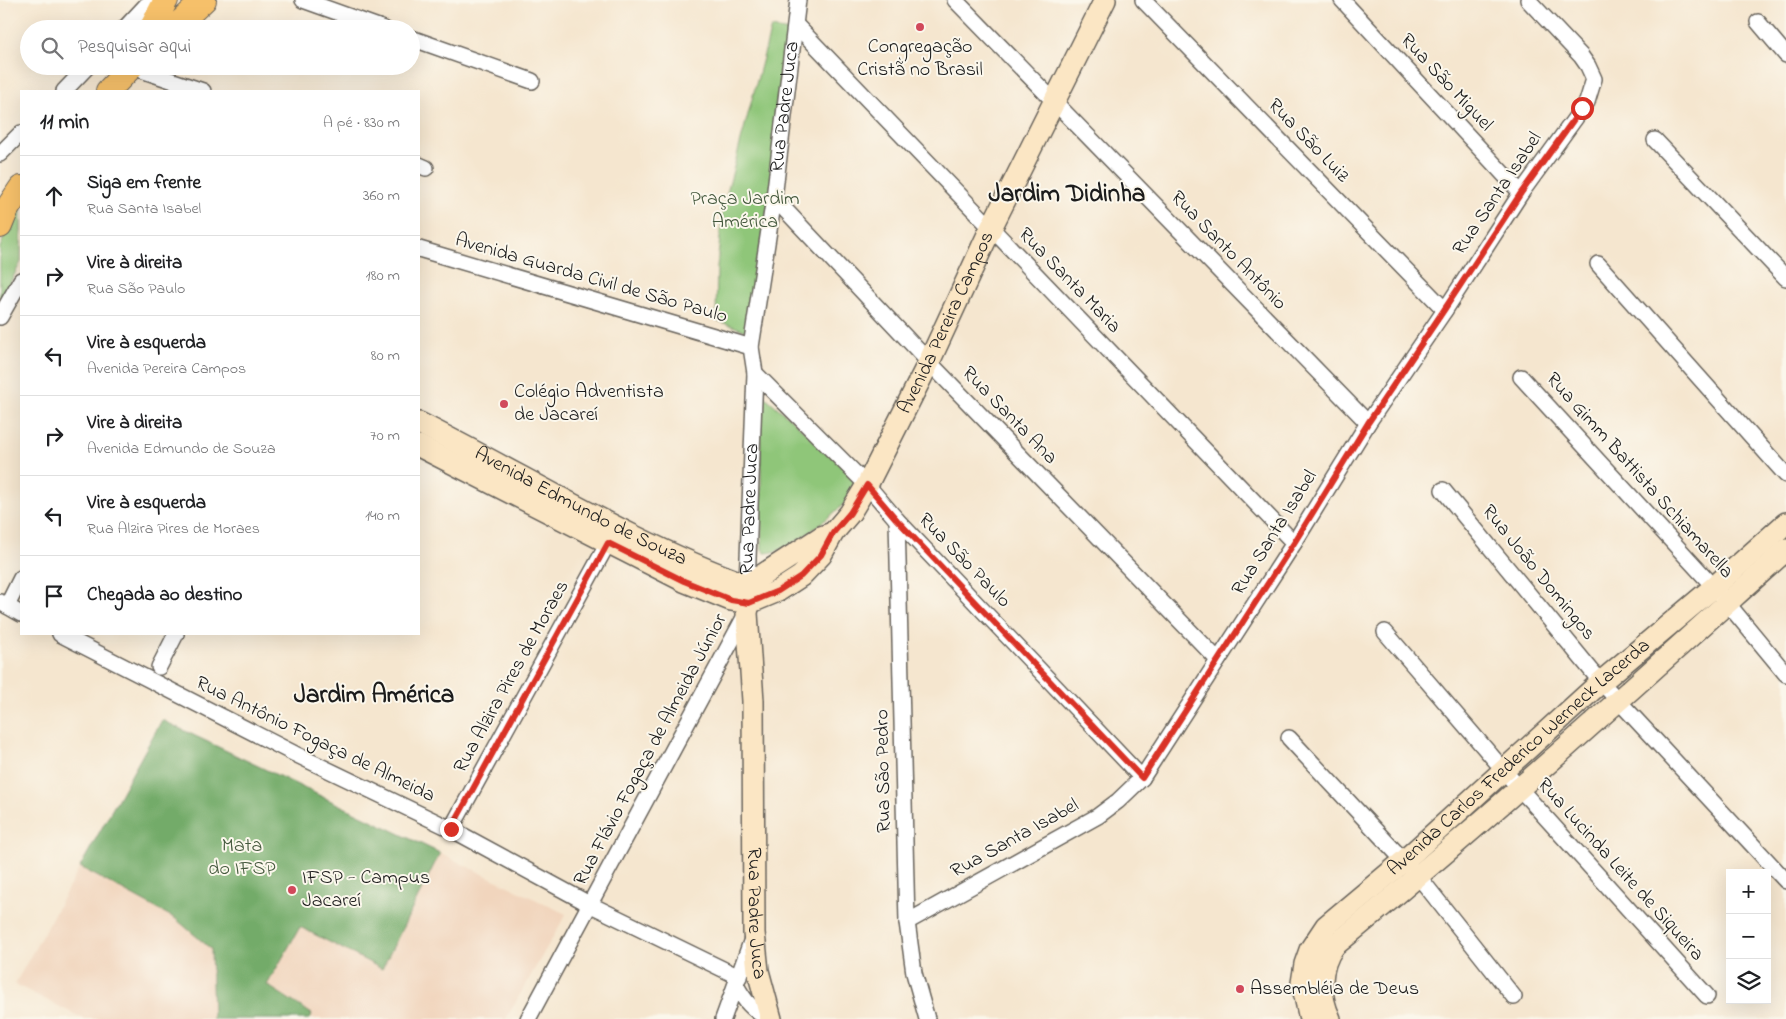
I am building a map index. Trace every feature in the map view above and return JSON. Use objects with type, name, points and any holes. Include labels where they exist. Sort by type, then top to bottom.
[{"type":"main road","points":[[156,20],[166,0]]},
{"type":"main road","points":[[183,20],[204,0]]},
{"type":"main road","points":[[109,90],[123,75]]},
{"type":"main road","points":[[0,226],[7,209],[20,190]]},
{"type":"street","points":[[132,20],[151,0]]},
{"type":"street","points":[[303,0],[359,20]]},
{"type":"street","name":"Rua Padre Juca","points":[[770,1019],[758,971],[754,933],[753,701],[748,600],[756,374],[751,347],[774,198],[798,0]]},
{"type":"street","name":"Rua Santo Antônio","points":[[955,0],[1368,423]]},
{"type":"street","name":"Avenida Pereira Campos","points":[[748,600],[778,591],[801,576],[821,555],[833,533],[850,513],[867,485],[929,362],[991,228],[1105,0]]},
{"type":"street","name":"Rua São Luiz","points":[[1143,0],[1444,310]]},
{"type":"street","name":"Rua São Miguel","points":[[1342,0],[1521,193]]},
{"type":"street","name":"Rua Santa Isabel","points":[[907,922],[1098,816],[1142,778],[1294,543],[1368,423],[1521,193],[1587,102],[1594,79],[1588,66],[1581,56],[1528,0]]},
{"type":"street","points":[[1758,22],[1786,55]]},
{"type":"street","name":"Rua Santa Maria","points":[[796,25],[1294,543]]},
{"type":"street","points":[[420,41],[532,81]]},
{"type":"street","points":[[72,89],[82,75]]},
{"type":"street","points":[[120,90],[127,75]]},
{"type":"street","points":[[158,75],[200,90]]},
{"type":"street","points":[[0,154],[20,134]]},
{"type":"street","points":[[1655,140],[1786,278]]},
{"type":"street","name":"Rua Santa Ana","points":[[774,198],[929,362],[1218,660]]},
{"type":"street","name":"Avenida Guarda Civil de São Paulo","points":[[420,248],[751,347]]},
{"type":"street","points":[[1598,264],[1786,475]]},
{"type":"street","points":[[0,317],[20,282]]},
{"type":"street","name":"Rua São Paulo","points":[[756,374],[867,485],[897,520],[1142,778]]},
{"type":"street","name":"Rua Gimm Battista Schiamarella","points":[[1521,377],[1721,595],[1786,674]]},
{"type":"street","name":"Avenida Edmundo de Souza","points":[[420,424],[619,528],[708,570],[748,600]]},
{"type":"street","name":"Avenida Edmundo de Souza","points":[[420,447],[684,581],[731,600],[748,600]]},
{"type":"street","name":"Rua João Domingos","points":[[1443,490],[1601,682],[1786,881]]},
{"type":"street","name":"Rua São Pedro","points":[[897,520],[907,922],[914,973],[927,1019]]},
{"type":"street","name":"Avenida Carlos Frederico Werneck Lacerda","points":[[1330,1019],[1322,995],[1322,982],[1323,966],[1334,946],[1419,877],[1619,701],[1721,595],[1786,523]]},
{"type":"street","name":"Rua Alzira Pires de Moraes","points":[[451,829],[608,543]]},
{"type":"street","name":"Avenida Carlos Frederico Werneck Lacerda","points":[[1310,1019],[1302,983],[1305,964],[1310,950],[1326,926],[1405,860],[1601,682],[1786,550]]},
{"type":"street","points":[[20,579],[3,604],[20,613]]},
{"type":"street","name":"Rua Flávio Fogaça de Almeida Júnior","points":[[528,1019],[590,905],[748,600]]},
{"type":"street","name":"Rua Lucinda Leite de Siqueira","points":[[1385,632],[1519,788],[1707,996]]},
{"type":"street","name":"Rua Antônio Fogaça de Almeida","points":[[62,635],[295,754],[451,829],[590,905],[738,981]]},
{"type":"street","points":[[158,667],[175,635]]},
{"type":"street","points":[[1289,738],[1405,860],[1514,997]]},
{"type":"street","points":[[723,1019],[754,933]]},
{"type":"street","points":[[738,981],[744,1001],[756,1012],[770,1019]]},
{"type":"shaded area","name":"IFSP - Campus Jacareí","points":[[162,720],[566,914],[506,1019],[84,1019],[15,984]]},
{"type":"green space","name":"Praça Jardim América","points":[[771,28],[790,31],[771,190],[746,331],[716,320],[717,267],[723,208]]},
{"type":"green space","points":[[20,200],[20,264],[0,302],[0,248]]},
{"type":"green space","points":[[763,395],[853,473],[856,479],[853,496],[824,521],[799,540],[786,547],[765,553],[762,549],[760,399]]},
{"type":"green space","name":"Mata do IFSP","points":[[162,720],[440,853],[382,969],[300,927],[267,985],[312,1014],[310,1019],[213,1019],[211,949],[176,919],[80,867]]},
{"type":"place","name":"Congregação Cristã no Brasil","points":[[920,27]]},
{"type":"place","name":"Colégio Adventista de Jacareí","points":[[504,404]]},
{"type":"place","name":"IFSP - Campus Jacareí","points":[[292,890]]},
{"type":"place","name":"Assembléia de Deus","points":[[1240,989]]},
{"type":"district","name":"Jardim Didinha","points":[[1067,195]]},
{"type":"district","name":"Jardim América","points":[[374,696]]},
{"type":"route","points":[[451,829],[608,543],[684,581],[731,600],[749,603],[778,591],[801,576],[821,555],[833,533],[850,513],[867,485],[897,520],[1142,778],[1294,543],[1368,423],[1521,193],[1582,108]]}]
